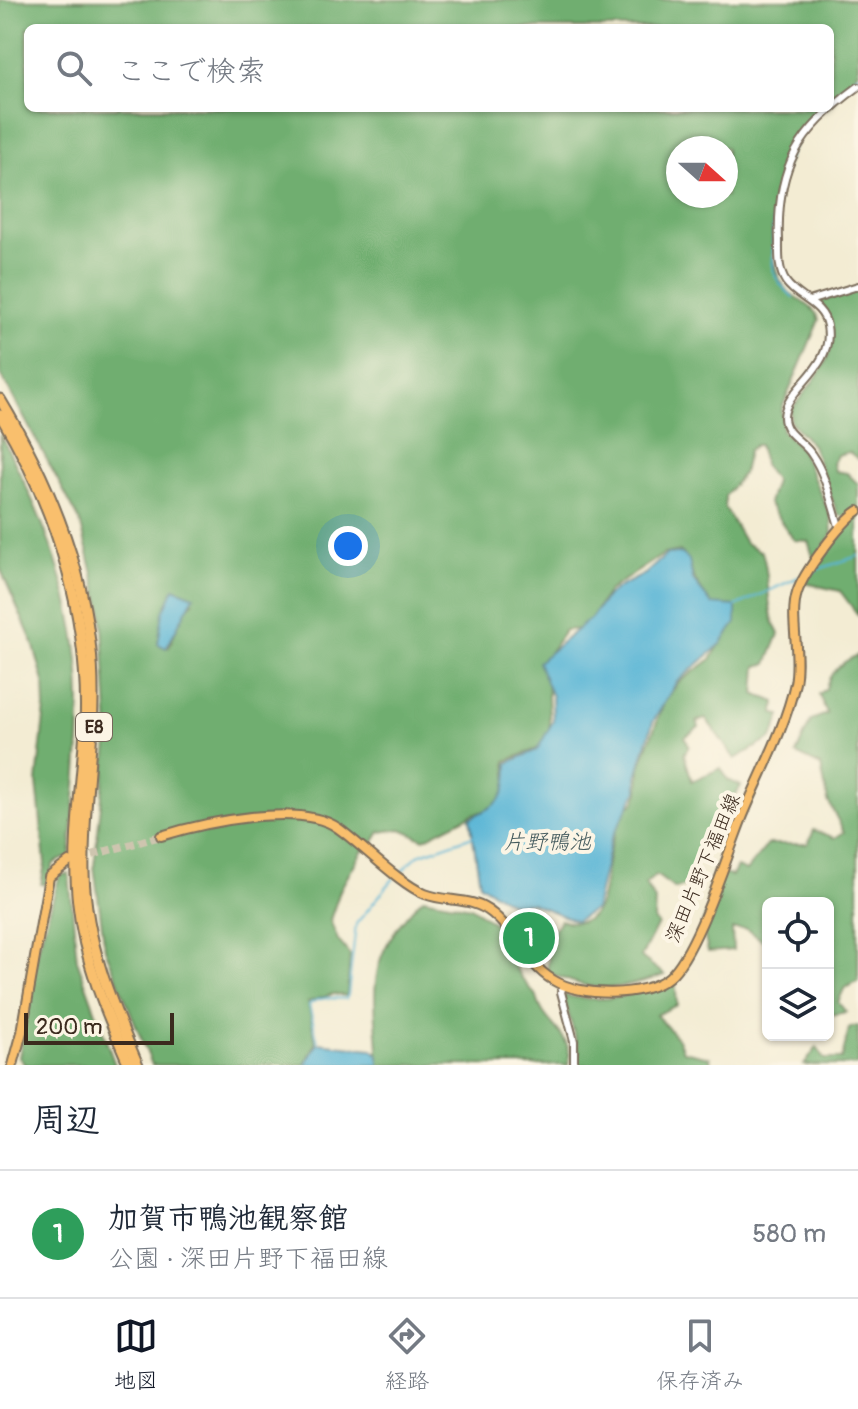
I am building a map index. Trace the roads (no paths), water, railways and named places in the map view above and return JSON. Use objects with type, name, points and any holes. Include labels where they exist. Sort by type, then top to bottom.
[{"type":"highway","name":"E8","points":[[0,399],[53,503],[72,557],[86,613],[94,698],[85,847],[86,900],[102,977],[138,1065]]},
{"type":"highway","name":"E8","points":[[0,415],[50,519],[77,615],[86,697],[76,845],[77,902],[93,980],[129,1065]]},
{"type":"main road","name":"深田片野下福田線","points":[[161,836],[247,819],[302,816],[327,822],[424,894],[483,906],[511,931],[536,967],[563,986],[596,994],[627,991],[664,980],[679,964],[697,930],[786,712],[799,659],[794,604],[798,589],[840,529],[858,511]]},
{"type":"main road","points":[[13,1065],[22,1032],[49,877],[69,862]]},
{"type":"street","points":[[834,107],[858,87]]},
{"type":"street","points":[[829,112],[805,132],[781,191],[778,217],[780,266],[786,282],[823,314],[827,327],[820,361],[788,406],[785,421],[789,432],[813,455],[840,529]]},
{"type":"street","points":[[809,301],[858,286]]},
{"type":"street","points":[[563,986],[561,992],[576,1052],[574,1065]]},
{"type":"water","name":"片野鴨池","points":[[681,553],[689,560],[693,580],[712,604],[736,606],[736,623],[721,644],[676,683],[653,722],[637,776],[637,791],[611,839],[595,909],[576,921],[531,903],[512,904],[480,884],[470,818],[501,798],[508,763],[537,750],[553,721],[552,697],[538,662],[591,618],[607,596],[645,574],[667,554]]},
{"type":"water","points":[[174,588],[194,596],[166,648],[158,644],[163,612]]},
{"type":"water","points":[[318,1043],[372,1049],[379,1055],[379,1065],[305,1065]]},
{"type":"waterway","points":[[834,95],[858,75]]},
{"type":"waterway","points":[[793,297],[780,283],[773,269],[776,205],[790,153],[817,112]]},
{"type":"waterway","points":[[813,571],[858,556]]},
{"type":"waterway","points":[[736,606],[799,577]]},
{"type":"waterway","points":[[399,874],[418,855],[473,836]]},
{"type":"waterway","points":[[318,1042],[309,1005],[322,999],[346,999],[356,924],[394,878]]},
{"type":"tunnel","points":[[81,858],[161,836]]},
{"type":"place","name":"加賀市鴨池観察館","points":[[529,938]]}]
